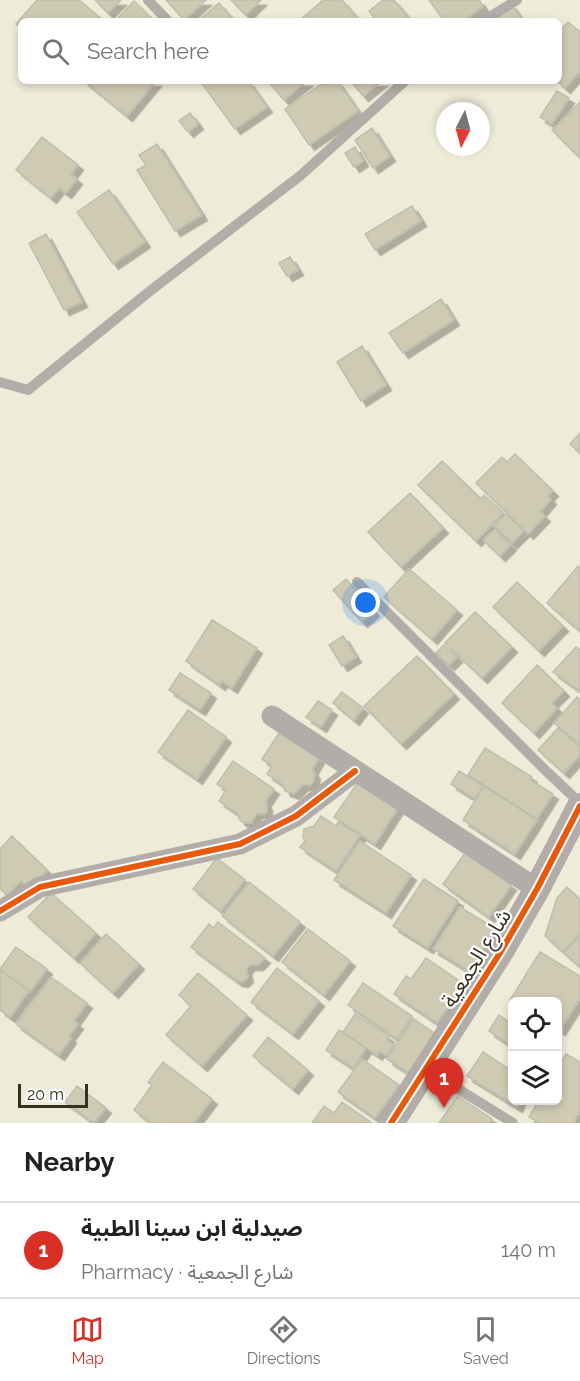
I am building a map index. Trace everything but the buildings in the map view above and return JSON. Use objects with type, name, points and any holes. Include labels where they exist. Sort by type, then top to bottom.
[{"type":"street","points":[[272,716],[537,889]]},
{"type":"street","points":[[0,911],[39,887],[240,844],[296,816],[355,771]]},
{"type":"street","name":"شارع الجمعية","points":[[391,1123],[500,953],[537,889],[580,804]]},
{"type":"lane","points":[[147,0],[165,18]]},
{"type":"lane","points":[[488,18],[517,0]]},
{"type":"lane","points":[[0,382],[28,390],[150,291],[300,176],[402,84]]},
{"type":"lane","points":[[357,582],[580,804]]},
{"type":"lane","points":[[426,1069],[513,1123]]},
{"type":"cycle path","points":[[0,911],[40,887],[240,844],[296,816],[355,771]]},
{"type":"cycle path","points":[[391,1123],[500,953],[537,889],[580,806]]},
{"type":"place","name":"صيدلية ابن سينا الطبية","points":[[444,1108]]}]
